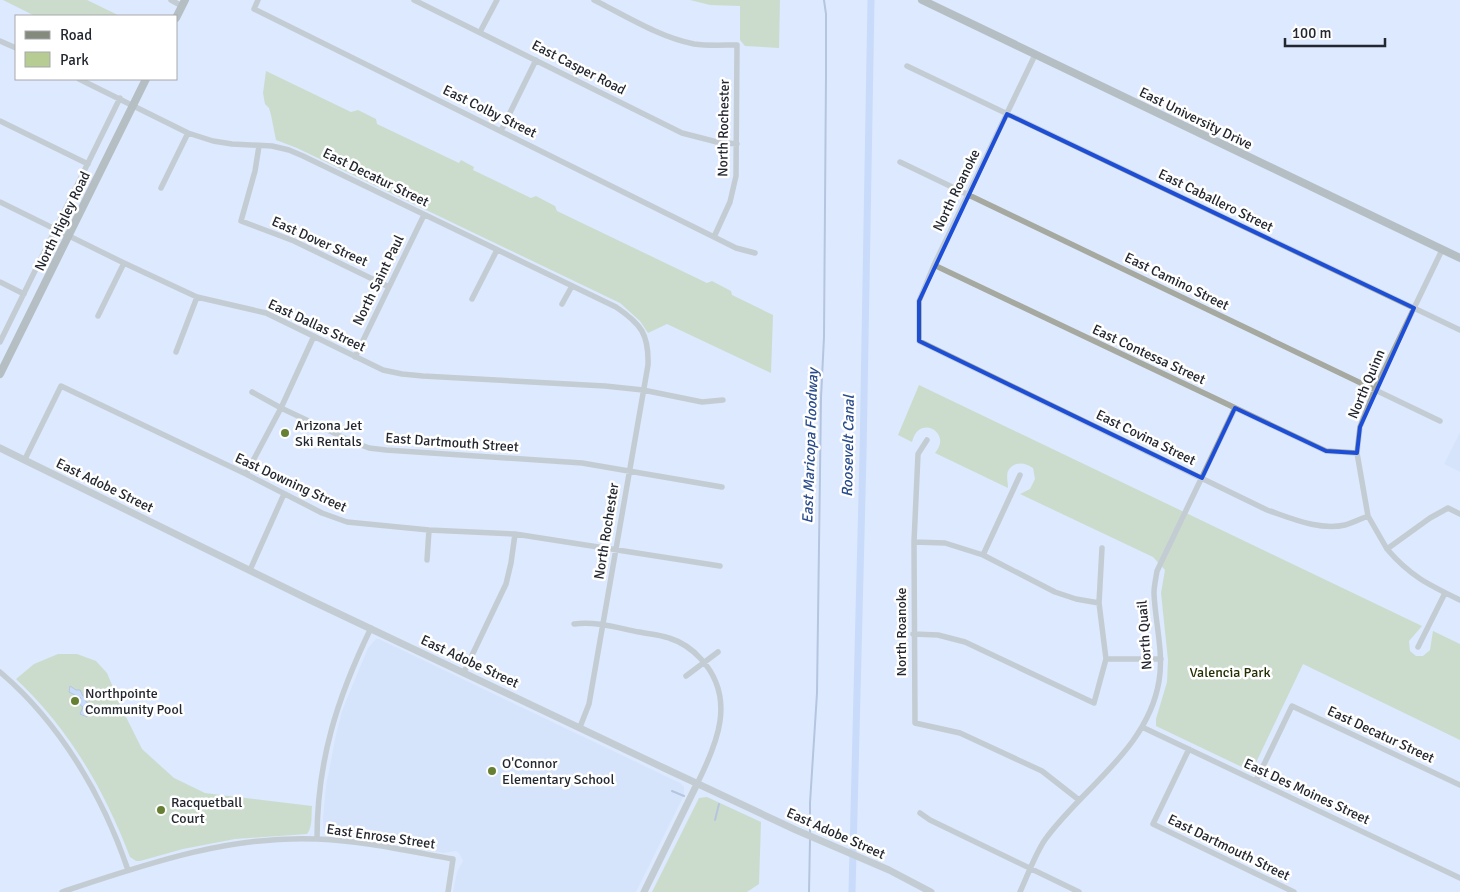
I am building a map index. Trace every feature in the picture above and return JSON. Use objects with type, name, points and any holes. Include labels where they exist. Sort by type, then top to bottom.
[{"type":"main road","name":"East University Drive","points":[[922,0],[1460,258]]},
{"type":"main road","points":[[178,15],[184,3]]},
{"type":"main road","name":"North Higley Road","points":[[0,374],[146,80]]},
{"type":"street","points":[[171,0],[184,3]]},
{"type":"street","name":"East Colby Street","points":[[258,0],[254,9],[736,248],[755,252]]},
{"type":"street","name":"East Casper Road","points":[[414,0],[682,133],[717,142],[737,144]]},
{"type":"street","points":[[480,32],[496,0]]},
{"type":"street","name":"North Rochester","points":[[594,0],[661,34],[679,40],[702,44],[737,45],[736,176],[730,202],[714,237]]},
{"type":"street","points":[[0,40],[15,48]]},
{"type":"street","name":"North Roanoke","points":[[919,341],[919,301],[934,265],[1035,55]]},
{"type":"street","points":[[501,130],[536,60]]},
{"type":"street","name":"East Caballero Street","points":[[907,66],[1460,330]]},
{"type":"street","name":"East Decatur Street","points":[[81,80],[188,133],[213,141],[272,146],[289,150],[616,307],[641,326],[645,336]]},
{"type":"street","name":"North Higley Road","points":[[0,342],[120,98]]},
{"type":"street","points":[[0,122],[88,164]]},
{"type":"street","points":[[161,188],[188,133]]},
{"type":"street","name":"East Dover Street","points":[[259,146],[255,171],[241,221],[294,241],[389,287]]},
{"type":"street","name":"East Camino Street","points":[[900,162],[1440,421]]},
{"type":"street","name":"East Dallas Street","points":[[0,202],[197,297],[266,314],[383,370],[402,374],[605,386],[643,390],[702,402],[723,400]]},
{"type":"street","name":"North Saint Paul","points":[[355,357],[424,215]]},
{"type":"street","points":[[472,298],[496,250]]},
{"type":"street","name":"North Quinn","points":[[1387,549],[1368,516],[1357,453],[1360,427],[1375,389],[1442,250]]},
{"type":"street","points":[[98,316],[124,263]]},
{"type":"street","name":"East Contessa Street","points":[[934,265],[1326,450],[1357,453]]},
{"type":"street","points":[[0,282],[24,294]]},
{"type":"street","points":[[562,304],[572,286]]},
{"type":"street","points":[[176,352],[197,297]]},
{"type":"street","points":[[246,474],[281,408],[314,336]]},
{"type":"street","name":"North Rochester","points":[[580,727],[589,704],[604,625],[648,365],[645,336]]},
{"type":"street","name":"East Covina Street","points":[[919,341],[1267,510],[1303,523],[1324,526],[1344,525],[1368,516]]},
{"type":"street","name":"East Downing Street","points":[[25,459],[61,386],[246,474],[322,513],[347,522],[429,530],[514,534],[720,566]]},
{"type":"street","name":"East Dartmouth Street","points":[[252,392],[281,408],[368,448],[582,463],[722,487]]},
{"type":"street","name":"North Quail","points":[[1020,892],[1045,838],[1125,751],[1142,727],[1152,706],[1159,681],[1161,659],[1154,591],[1157,571],[1235,408]]},
{"type":"street","name":"North Roanoke","points":[[927,440],[918,454],[914,542],[915,722],[960,732],[1042,771],[1078,800]]},
{"type":"street","name":"East Adobe Street","points":[[0,448],[697,784],[822,842],[859,857],[931,892]]},
{"type":"street","points":[[984,555],[1020,475]]},
{"type":"street","points":[[250,570],[284,494]]},
{"type":"street","points":[[1460,514],[1448,508],[1430,518],[1387,549],[1410,573],[1460,600]]},
{"type":"street","points":[[428,560],[429,530]]},
{"type":"street","points":[[464,672],[506,584],[511,563],[514,534]]},
{"type":"street","points":[[914,542],[945,543],[984,555],[1055,592],[1076,599],[1098,603]]},
{"type":"street","points":[[914,634],[938,635],[965,642],[1094,703],[1106,659],[1098,603],[1102,548]]},
{"type":"street","points":[[1418,647],[1445,593]]},
{"type":"street","points":[[574,624],[604,625],[669,638],[691,648],[704,662],[712,674],[717,687],[720,702],[720,722],[714,749],[644,892]]},
{"type":"street","points":[[317,839],[317,807],[323,763],[331,731],[346,684],[371,628]]},
{"type":"street","points":[[686,676],[718,652]]},
{"type":"street","points":[[1106,659],[1161,659]]},
{"type":"street","points":[[0,672],[42,715],[62,740],[95,794],[122,852],[128,870]]},
{"type":"street","name":"East Decatur Street","points":[[1256,781],[1292,706],[1460,786]]},
{"type":"street","name":"East Des Moines Street","points":[[1142,727],[1460,878]]},
{"type":"street","name":"East Dartmouth Street","points":[[1189,749],[1153,824],[1294,892]]},
{"type":"street","points":[[920,813],[930,820],[1079,892]]},
{"type":"street","name":"East Enrose Street","points":[[62,892],[176,856],[224,845],[262,841],[317,839],[377,845],[453,859],[448,892]]},
{"type":"highlighted area","points":[[1007,114],[1414,308],[1360,427],[1357,453],[1326,451],[1235,408],[1202,478],[919,341],[919,301]]},
{"type":"shaded area","points":[[1460,432],[1460,472],[1444,464]]},
{"type":"shaded area","name":"O'Connor Elementary School","points":[[376,639],[680,783],[684,787],[684,795],[636,892],[453,892],[457,872],[463,861],[456,851],[444,853],[373,839],[330,835],[325,832],[323,829],[323,819],[326,786],[342,711],[368,648]]},
{"type":"shaded area","points":[[70,686],[80,690],[83,696],[86,697],[86,702],[101,707],[99,713],[97,714],[92,710],[87,717],[80,714],[83,707],[79,704],[81,698],[69,692]]},
{"type":"green space","points":[[3,0],[87,0],[118,15],[33,15]]},
{"type":"green space","points":[[690,0],[780,0],[779,48],[745,46],[740,40],[740,6],[710,5]]},
{"type":"green space","points":[[266,71],[351,112],[358,110],[376,119],[377,124],[459,163],[461,160],[474,167],[473,170],[531,198],[536,196],[555,206],[557,211],[707,283],[712,281],[731,291],[732,295],[773,315],[771,373],[667,324],[648,333],[640,321],[620,303],[297,148],[276,140],[271,115],[269,108],[265,104],[263,93]]},
{"type":"green space","name":"Valencia Park","points":[[919,385],[1422,626],[1409,641],[1410,651],[1416,656],[1423,656],[1430,650],[1433,631],[1460,644],[1460,740],[1303,664],[1253,769],[1246,769],[1156,726],[1156,719],[1167,682],[1168,660],[1161,593],[1165,570],[1153,557],[1020,494],[1030,489],[1035,479],[1033,468],[1030,466],[1016,464],[1010,468],[1007,475],[1008,488],[935,453],[940,439],[933,429],[927,427],[921,429],[916,433],[912,442],[898,435]]},
{"type":"green space","points":[[58,654],[77,654],[96,661],[107,673],[142,749],[174,778],[205,793],[312,806],[311,824],[307,834],[235,839],[183,849],[140,861],[130,857],[109,808],[69,739],[53,718],[16,679],[34,664]]},
{"type":"green space","points":[[707,797],[761,822],[759,884],[747,892],[652,892],[699,798]]},
{"type":"waterway","name":"East Maricopa Floodway","points":[[810,835],[810,803],[817,693],[821,398],[824,337],[826,75],[826,14],[824,0]]},
{"type":"waterway","name":"Roosevelt Canal","points":[[852,892],[863,455],[871,0]]},
{"type":"waterway","points":[[672,791],[684,796]]},
{"type":"waterway","points":[[715,820],[719,804]]},
{"type":"waterway","name":"East Maricopa Floodway","points":[[809,892],[810,839]]},
{"type":"place","name":"Arizona Jet Ski Rentals","points":[[285,433]]},
{"type":"place","name":"Northpointe Community Pool","points":[[75,701]]},
{"type":"place","name":"O'Connor Elementary School","points":[[492,771]]},
{"type":"place","name":"Racquetball Court","points":[[161,810]]}]
